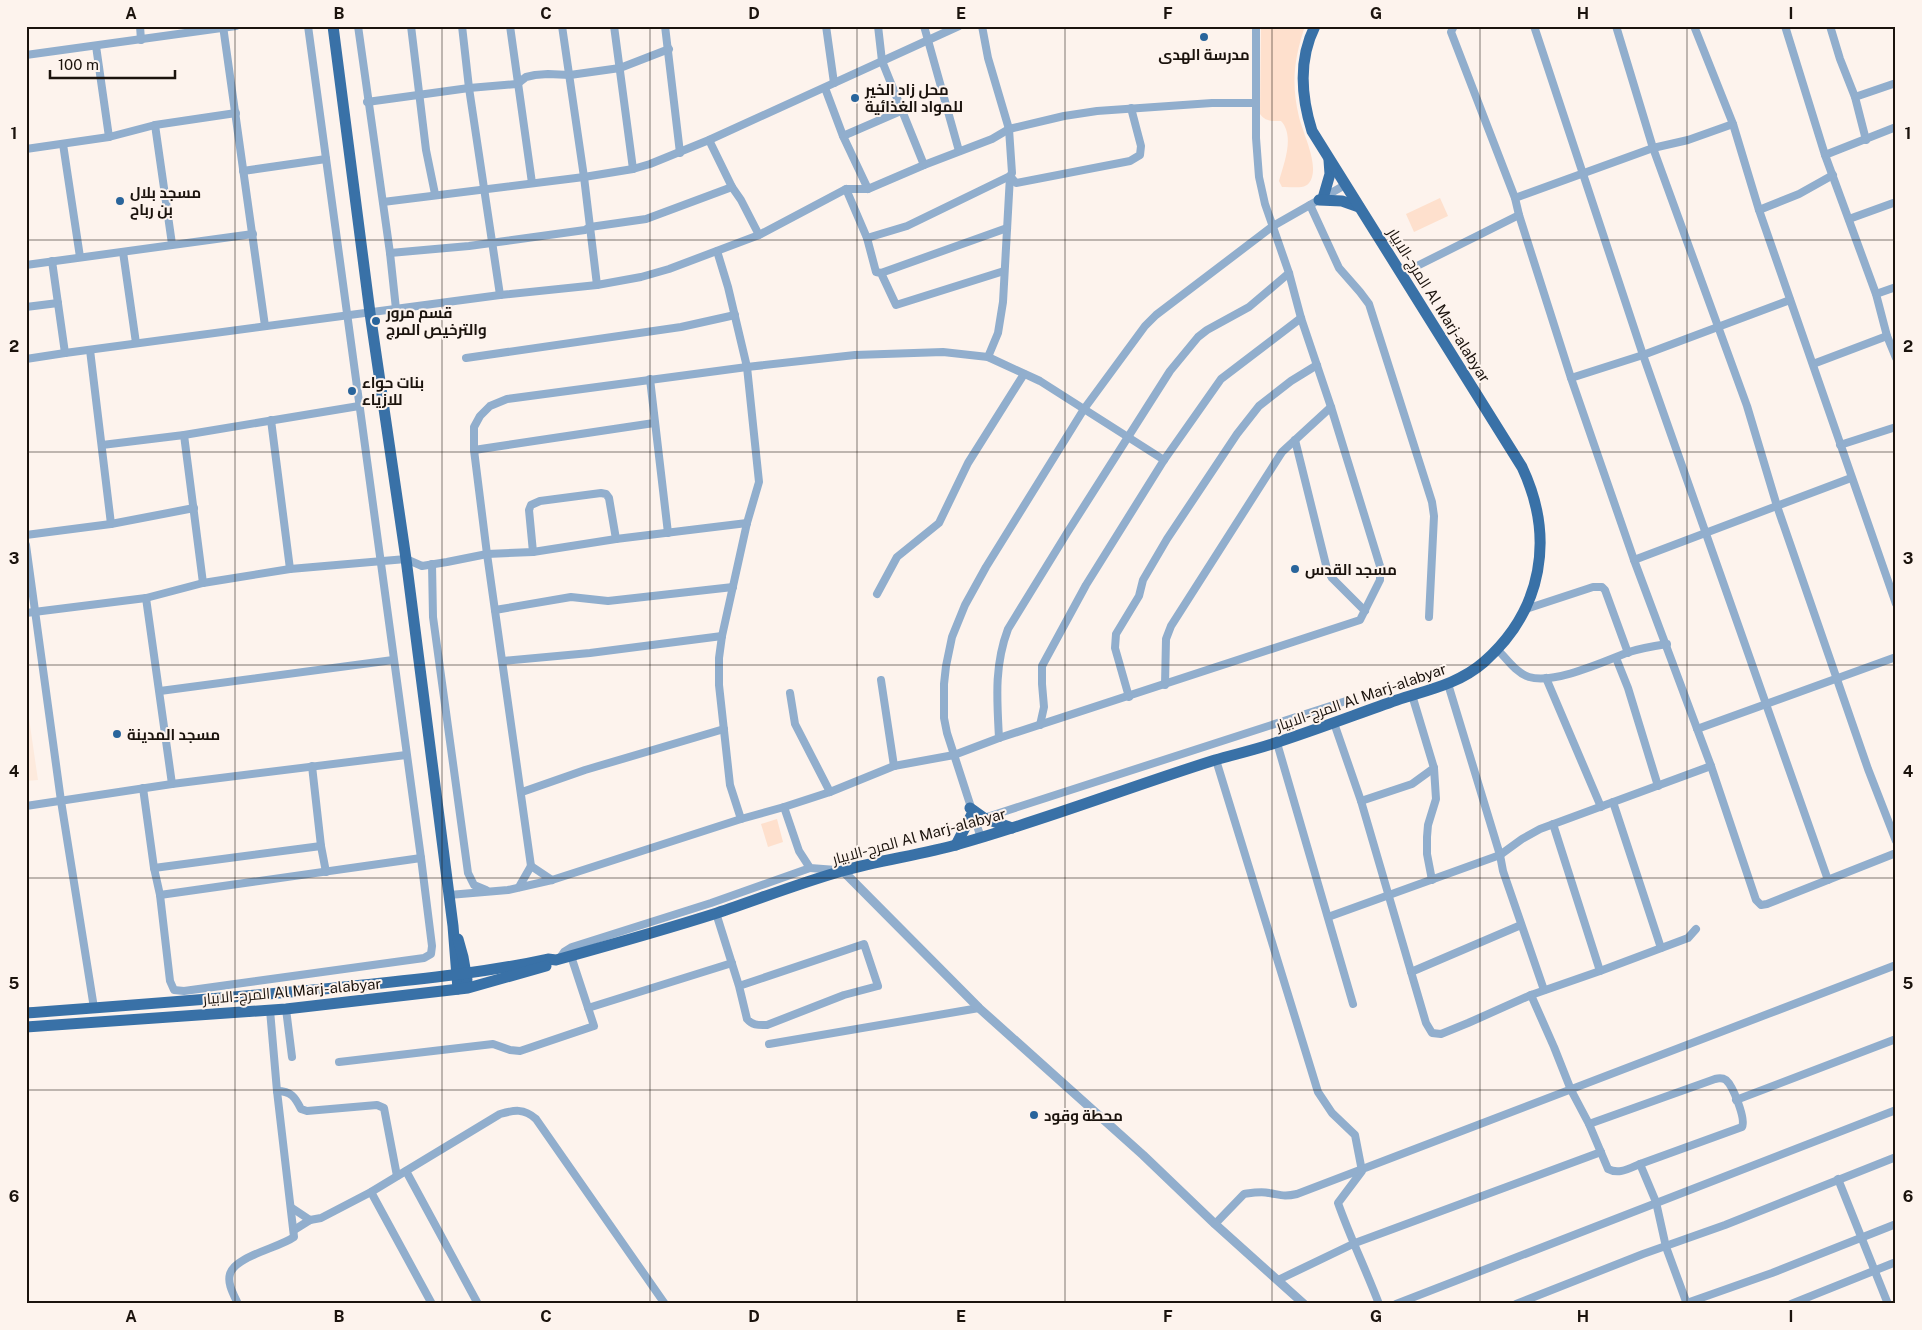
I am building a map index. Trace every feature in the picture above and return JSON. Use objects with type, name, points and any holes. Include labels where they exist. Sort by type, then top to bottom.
[{"type":"main road","points":[[333,26],[370,314],[406,559],[453,926],[463,988]]},
{"type":"main road","name":"المرج-الابيار Al Marj-alabyar","points":[[26,1027],[286,1009],[463,988],[542,968],[558,960],[716,913],[843,871],[956,845],[1012,828],[1168,775],[1277,743],[1448,684],[1483,663],[1516,628],[1526,609],[1536,581],[1540,562],[1540,531],[1532,490],[1522,467],[1490,413],[1312,131],[1307,114],[1302,78],[1306,49],[1315,26]]},
{"type":"main road","points":[[1329,158],[1330,174],[1317,201],[1344,202],[1359,207]]},
{"type":"main road","points":[[956,845],[971,811],[1012,828]]},
{"type":"main road","points":[[458,955],[473,966],[485,971]]},
{"type":"main road","points":[[437,978],[458,955]]},
{"type":"main road","name":"المرج-الابيار Al Marj-alabyar","points":[[26,1013],[282,993],[437,978],[548,959],[558,960]]},
{"type":"street","points":[[140,26],[141,40]]},
{"type":"street","points":[[26,55],[236,26]]},
{"type":"street","points":[[143,788],[154,868],[160,895],[170,981],[174,990],[414,960],[428,957],[432,951],[308,26]]},
{"type":"street","points":[[358,26],[367,102],[390,253],[396,309]]},
{"type":"street","points":[[412,26],[426,150],[435,194]]},
{"type":"street","points":[[462,26],[469,88],[500,295]]},
{"type":"street","points":[[510,26],[532,183]]},
{"type":"street","points":[[562,26],[584,177],[597,285]]},
{"type":"street","points":[[614,26],[634,169]]},
{"type":"street","points":[[665,26],[680,153]]},
{"type":"street","points":[[826,26],[834,83]]},
{"type":"street","points":[[878,26],[882,61],[924,165]]},
{"type":"street","points":[[924,26],[926,40],[959,151]]},
{"type":"street","points":[[383,202],[634,169],[710,140],[959,26]]},
{"type":"street","points":[[982,26],[988,58],[1009,129],[1012,173],[1010,176],[1003,302],[998,333],[988,358]]},
{"type":"street","points":[[449,895],[519,887],[552,880],[830,792],[894,766],[954,755],[999,738],[1353,624],[1360,620],[1380,580],[1381,572],[1259,177],[1255,104],[1256,26]]},
{"type":"street","points":[[1454,26],[1451,32],[1515,198],[1571,378],[1634,560],[1712,766],[1753,896],[1758,904],[1767,904],[1896,853]]},
{"type":"street","points":[[1534,26],[1643,356],[1828,880]]},
{"type":"street","points":[[1616,26],[1653,148],[1747,406],[1777,506],[1836,678],[1896,841]]},
{"type":"street","points":[[1694,26],[1733,124],[1758,210],[1813,364],[1850,478],[1896,604]]},
{"type":"street","points":[[1785,26],[1825,155],[1850,219],[1876,294],[1887,336],[1896,358]]},
{"type":"street","points":[[1830,26],[1840,60],[1855,97],[1866,140]]},
{"type":"street","points":[[223,27],[265,326]]},
{"type":"street","points":[[96,46],[109,137]]},
{"type":"street","points":[[367,102],[469,88],[518,84],[526,77],[535,75],[570,76],[620,68],[669,49]]},
{"type":"street","points":[[1855,97],[1896,83]]},
{"type":"street","points":[[824,88],[843,136],[868,189]]},
{"type":"street","points":[[26,360],[65,352],[370,314],[500,295],[597,285],[669,269],[760,235],[846,189],[868,189],[992,139],[1009,129],[1064,116],[1131,108],[1212,103],[1255,104]]},
{"type":"street","points":[[1010,176],[1016,183],[1130,162],[1140,155],[1141,146],[1131,108]]},
{"type":"street","points":[[843,136],[903,110]]},
{"type":"street","points":[[26,149],[109,137],[155,125],[236,113]]},
{"type":"street","points":[[1515,198],[1653,148],[1688,140],[1733,124]]},
{"type":"street","points":[[155,125],[172,244]]},
{"type":"street","points":[[1825,155],[1896,128]]},
{"type":"street","points":[[710,140],[732,187],[760,235]]},
{"type":"street","points":[[63,144],[80,257]]},
{"type":"street","points":[[243,171],[326,159]]},
{"type":"street","points":[[1758,210],[1800,194],[1833,175]]},
{"type":"street","points":[[866,238],[907,226],[1010,176]]},
{"type":"street","points":[[980,838],[947,733],[944,701],[946,666],[952,637],[965,605],[1084,409],[1145,326],[1156,315],[1273,226],[1345,185]]},
{"type":"street","points":[[390,253],[585,230],[590,227],[646,219],[732,187]]},
{"type":"street","points":[[846,189],[866,238],[876,272],[881,273],[1007,228]]},
{"type":"street","points":[[1317,201],[1339,268],[1369,304],[1432,502],[1434,516],[1429,617]]},
{"type":"street","points":[[1850,219],[1896,202]]},
{"type":"street","points":[[1401,274],[1519,215]]},
{"type":"street","points":[[26,265],[253,234]]},
{"type":"street","points":[[716,251],[735,315],[746,367],[759,482],[747,524],[722,636],[719,685],[730,785],[741,819]]},
{"type":"street","points":[[123,252],[136,343]]},
{"type":"street","points":[[52,261],[65,352]]},
{"type":"street","points":[[881,273],[896,306],[1004,271]]},
{"type":"street","points":[[999,738],[996,682],[1008,628],[1067,533],[1170,371],[1192,343],[1207,330],[1249,307],[1289,273]]},
{"type":"street","points":[[1876,294],[1896,287]]},
{"type":"street","points":[[1571,378],[1643,356],[1790,300]]},
{"type":"street","points":[[26,307],[58,302]]},
{"type":"street","points":[[466,358],[681,328],[735,315]]},
{"type":"street","points":[[1040,726],[1044,707],[1042,666],[1086,585],[1164,460],[1221,379],[1301,318]]},
{"type":"street","points":[[1813,364],[1887,336]]},
{"type":"street","points":[[90,350],[111,524]]},
{"type":"street","points":[[519,887],[531,866],[474,450],[474,427],[480,416],[490,406],[507,399],[746,367],[855,355],[943,352],[988,358],[1049,386],[1164,460]]},
{"type":"street","points":[[1129,697],[1115,648],[1116,634],[1139,596],[1143,580],[1167,539],[1237,434],[1259,406],[1291,381],[1317,365]]},
{"type":"street","points":[[877,594],[897,557],[939,523],[968,463],[1024,374]]},
{"type":"street","points":[[650,379],[668,532]]},
{"type":"street","points":[[102,445],[184,435],[359,406]]},
{"type":"street","points":[[1165,685],[1166,640],[1171,626],[1282,452],[1331,407]]},
{"type":"street","points":[[271,420],[290,570]]},
{"type":"street","points":[[474,450],[654,423]]},
{"type":"street","points":[[1840,445],[1896,427]]},
{"type":"street","points":[[184,435],[203,582]]},
{"type":"street","points":[[1295,440],[1327,569],[1332,578],[1365,611]]},
{"type":"street","points":[[1634,560],[1850,478]]},
{"type":"street","points":[[533,552],[529,510],[534,502],[601,493],[606,494],[609,498],[616,539]]},
{"type":"street","points":[[26,535],[111,524],[194,508]]},
{"type":"street","points":[[26,613],[146,598],[203,582],[290,570],[406,559],[422,566],[487,554],[533,552],[668,532],[747,524]]},
{"type":"street","points":[[26,545],[60,801],[94,1008]]},
{"type":"street","points":[[432,564],[433,617],[468,873],[474,886],[488,891]]},
{"type":"street","points":[[495,610],[571,597],[608,601],[733,587]]},
{"type":"street","points":[[1526,609],[1593,587],[1602,587],[1605,590],[1628,653]]},
{"type":"street","points":[[146,598],[172,784]]},
{"type":"street","points":[[503,661],[590,653],[722,636]]},
{"type":"street","points":[[1497,649],[1517,670],[1528,677],[1546,678],[1584,669],[1628,653],[1667,644]]},
{"type":"street","points":[[1697,729],[1896,657]]},
{"type":"street","points":[[1616,658],[1628,688],[1658,786]]},
{"type":"street","points":[[160,692],[393,660]]},
{"type":"street","points":[[1546,678],[1602,807]]},
{"type":"street","points":[[881,680],[894,766]]},
{"type":"street","points":[[1448,684],[1500,855],[1503,871],[1544,990]]},
{"type":"street","points":[[790,693],[795,724],[830,792]]},
{"type":"street","points":[[1412,695],[1434,768],[1436,782],[1436,799],[1428,825],[1427,837],[1427,854],[1432,880]]},
{"type":"street","points":[[984,818],[1346,701]]},
{"type":"street","points":[[1334,722],[1361,801],[1426,1023],[1429,1030],[1435,1034],[1441,1034],[1468,1023],[1531,994],[1600,971],[1688,938],[1696,928]]},
{"type":"street","points":[[522,792],[586,770],[724,729]]},
{"type":"street","points":[[1277,743],[1353,1004]]},
{"type":"street","points":[[26,806],[172,784],[406,754]]},
{"type":"street","points":[[1163,759],[1168,775]]},
{"type":"street","points":[[1216,760],[1308,1065],[1318,1092],[1332,1113],[1354,1135],[1362,1171],[1338,1203],[1379,1304]]},
{"type":"street","points":[[312,766],[321,846],[326,872]]},
{"type":"street","points":[[1328,917],[1500,855],[1531,834],[1553,824],[1712,766]]},
{"type":"street","points":[[1361,801],[1412,784],[1434,768]]},
{"type":"street","points":[[1613,802],[1661,948]]},
{"type":"street","points":[[784,807],[799,851],[810,868]]},
{"type":"street","points":[[1553,824],[1600,971]]},
{"type":"street","points":[[154,868],[321,846]]},
{"type":"street","points":[[160,895],[421,858]]},
{"type":"street","points":[[531,866],[552,880]]},
{"type":"street","points":[[558,960],[564,952],[572,947],[711,903],[810,868],[843,871],[979,1008],[1143,1155],[1215,1224],[1304,1304]]},
{"type":"street","points":[[716,913],[750,1023],[767,1025],[844,995],[878,986],[864,944],[739,986]]},
{"type":"street","points":[[1411,972],[1521,925]]},
{"type":"street","points":[[339,1062],[493,1044],[510,1050],[520,1051],[594,1026],[571,956]]},
{"type":"street","points":[[588,1008],[732,962]]},
{"type":"street","points":[[1215,1224],[1244,1194],[1268,1192],[1277,1196],[1288,1196],[1362,1171],[1484,1122],[1896,965]]},
{"type":"street","points":[[1531,994],[1608,1169],[1622,1172],[1742,1126],[1743,1118],[1728,1082],[1720,1078],[1589,1124]]},
{"type":"street","points":[[769,1044],[979,1008]]},
{"type":"street","points":[[286,1009],[292,1057]]},
{"type":"street","points":[[238,1304],[230,1286],[229,1275],[233,1267],[244,1259],[294,1237],[277,1091],[270,1010]]},
{"type":"street","points":[[1736,1100],[1896,1040]]},
{"type":"street","points":[[277,1091],[286,1091],[293,1095],[301,1109],[307,1111],[377,1105],[384,1108],[397,1176]]},
{"type":"street","points":[[294,1230],[310,1220],[321,1218],[370,1192],[500,1114],[516,1110],[528,1112],[536,1119],[552,1141],[665,1304]]},
{"type":"street","points":[[1396,1304],[1896,1110]]},
{"type":"street","points":[[1278,1280],[1355,1243],[1602,1152]]},
{"type":"street","points":[[1516,1304],[1896,1157]]},
{"type":"street","points":[[1640,1164],[1656,1202],[1666,1247],[1686,1303],[1772,1273],[1896,1224]]},
{"type":"street","points":[[406,1171],[478,1304]]},
{"type":"street","points":[[1838,1179],[1888,1304]]},
{"type":"street","points":[[370,1192],[432,1304]]},
{"type":"street","points":[[292,1208],[310,1220]]},
{"type":"street","points":[[1791,1304],[1896,1262]]},
{"type":"shaded area","points":[[1261,26],[1305,26],[1298,49],[1294,82],[1299,117],[1313,163],[1312,177],[1310,182],[1304,186],[1282,187],[1279,181],[1286,158],[1288,142],[1285,127],[1281,121],[1267,120],[1260,114]]},
{"type":"shaded area","points":[[1440,198],[1448,216],[1414,232],[1406,214]]},
{"type":"shaded area","points":[[26,698],[38,780],[26,781]]},
{"type":"shaded area","points":[[777,819],[783,842],[768,847],[761,824]]},
{"type":"place","name":"مدرسة الهدى","points":[[1204,37]]},
{"type":"place","name":"محل زاد الخير للمواد الغذائية","points":[[855,98]]},
{"type":"place","name":"مسجد بلال بن رباح","points":[[120,201]]},
{"type":"place","name":"قسم مرور والترخيص المرج","points":[[376,321]]},
{"type":"place","name":"بنات حواء للازياء","points":[[352,391]]},
{"type":"place","name":"مسجد القدس","points":[[1295,569]]},
{"type":"place","name":"مسجد المدينة","points":[[117,734]]},
{"type":"place","name":"محطة وقود","points":[[1034,1115]]}]
